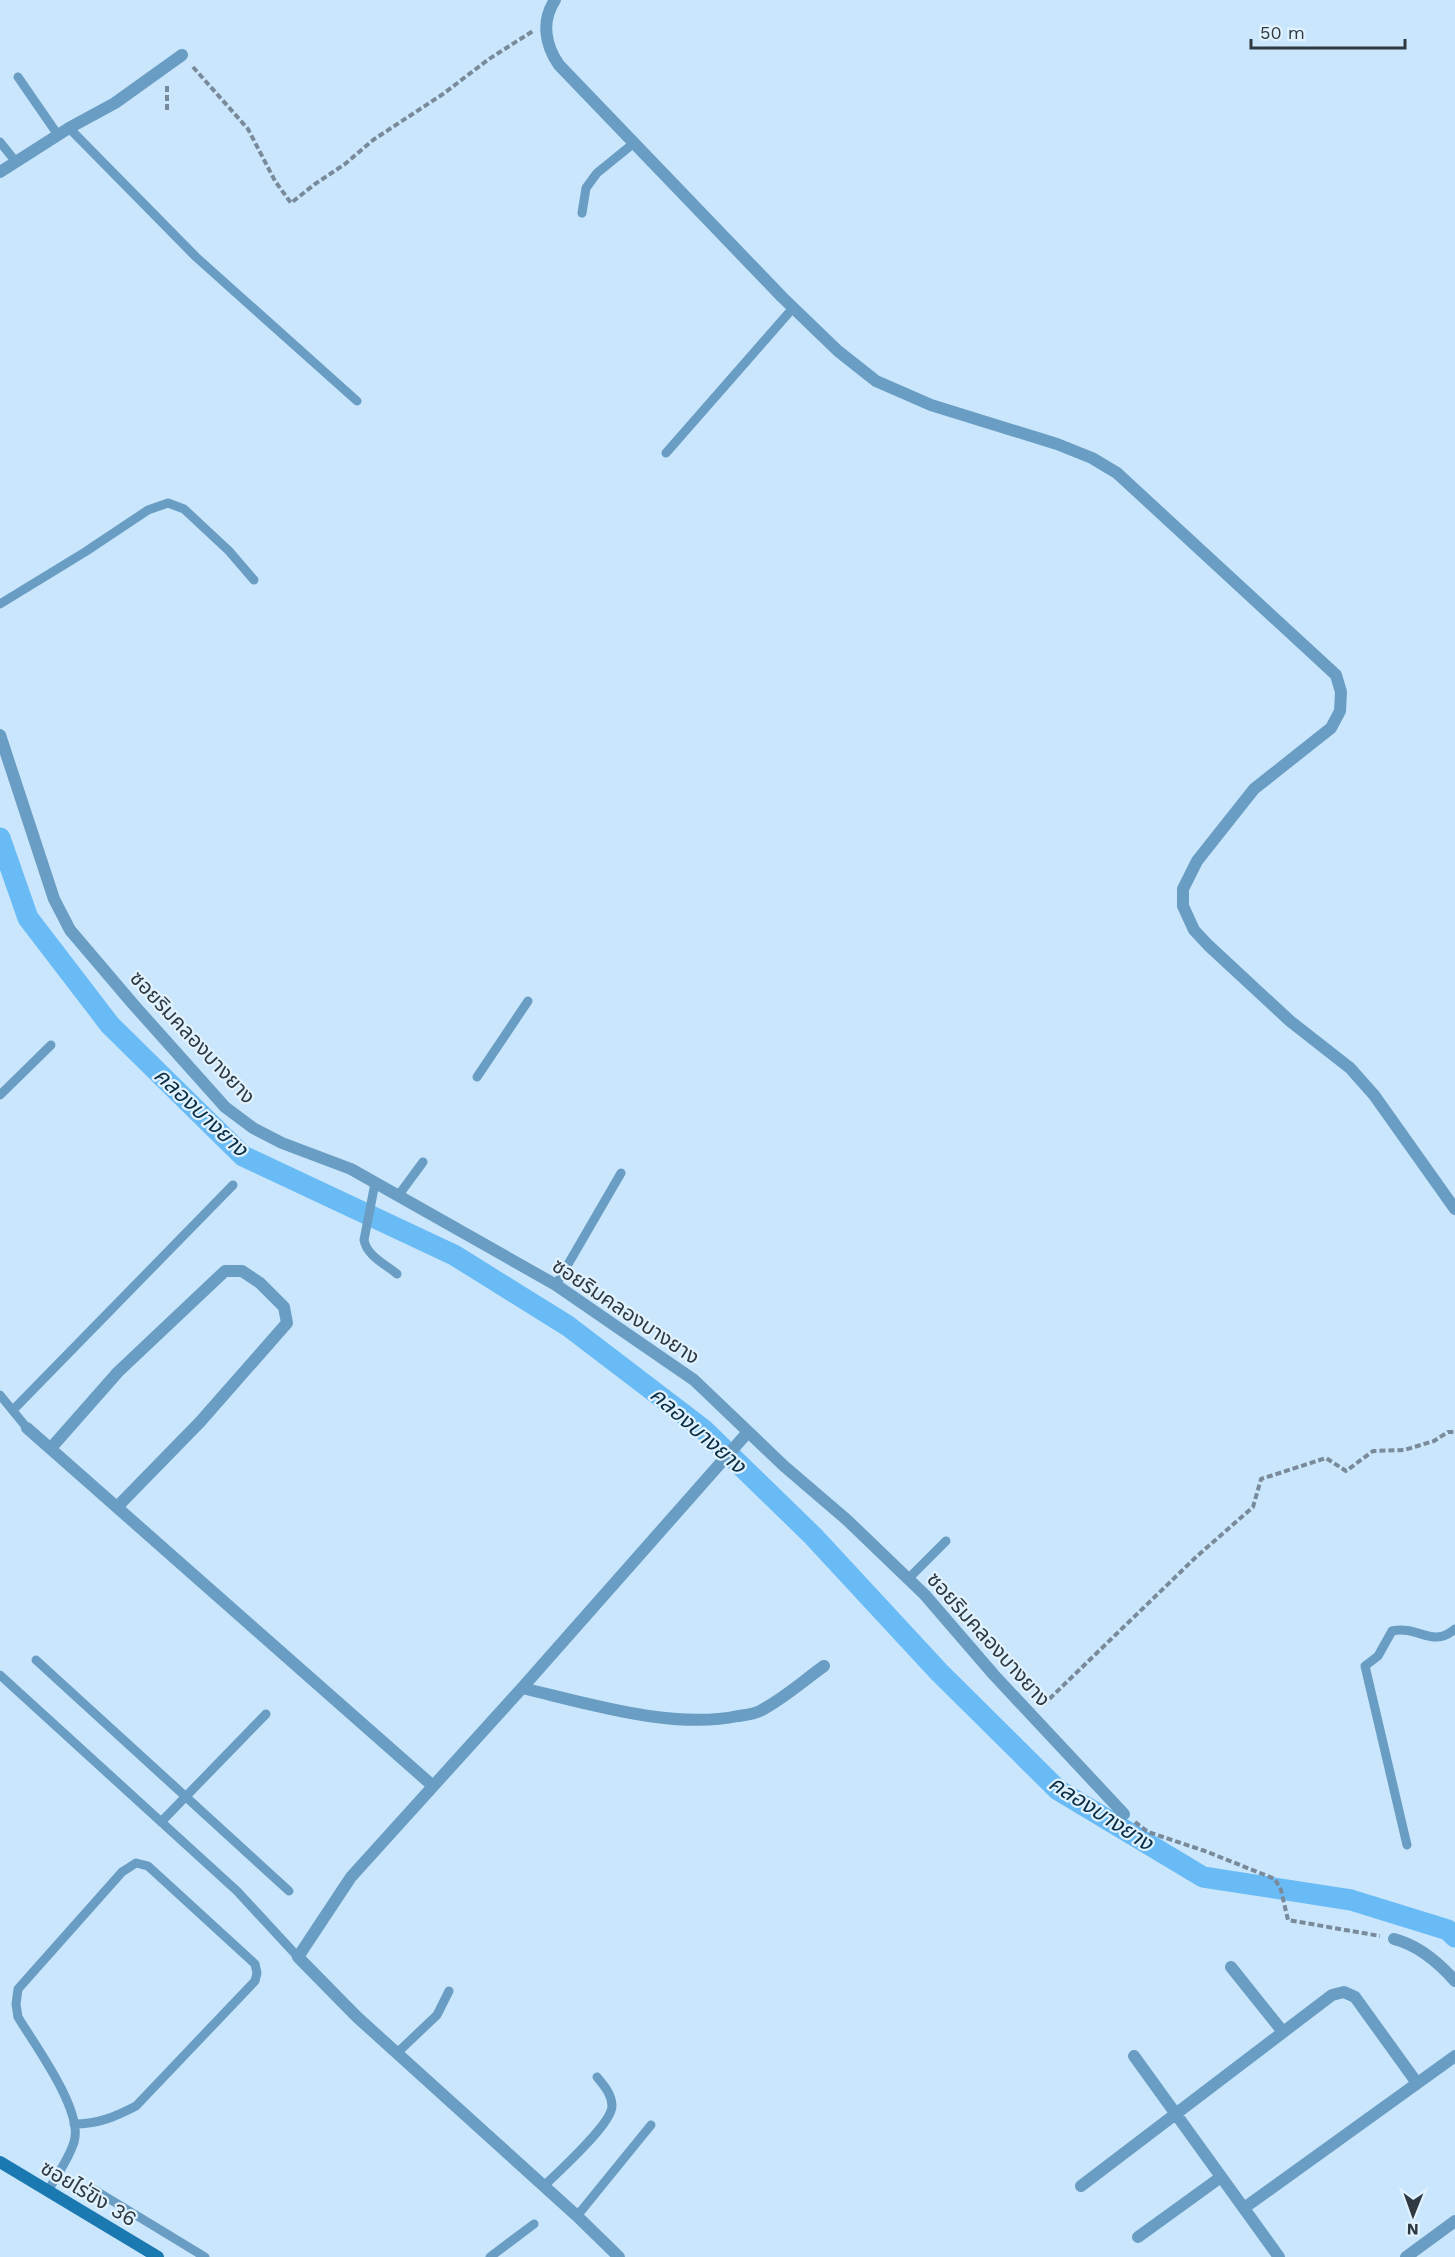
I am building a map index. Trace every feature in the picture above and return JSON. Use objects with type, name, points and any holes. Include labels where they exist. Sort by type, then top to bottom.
[{"type":"street","points":[[555,0],[546,22],[546,42],[559,65],[793,308],[838,351],[876,381],[931,405],[1057,444],[1092,458],[1118,473],[1336,675],[1341,692],[1341,702],[1340,711],[1331,728],[1254,789],[1197,861],[1183,889],[1183,906],[1194,930],[1208,945],[1304,1033],[1350,1068],[1374,1095],[1455,1209]]},
{"type":"street","points":[[0,172],[116,103],[182,55]]},
{"type":"street","name":"ซอยริมคลองบางยาง","points":[[0,735],[54,899],[70,930],[225,1107],[253,1128],[282,1143],[351,1169],[556,1285],[694,1380],[744,1436],[848,1520],[925,1595],[1031,1716],[1124,1814]]},
{"type":"street","points":[[51,1448],[118,1372],[225,1271],[242,1271],[260,1283],[284,1307],[287,1323],[200,1422],[117,1507]]},
{"type":"street","points":[[27,1428],[433,1786]]},
{"type":"street","points":[[619,2257],[577,2216],[357,2017],[298,1957],[351,1877],[522,1688],[744,1436]]},
{"type":"street","points":[[522,1688],[664,1718],[691,1721],[719,1720],[759,1712],[824,1666]]},
{"type":"street","points":[[1394,1939],[1439,1964],[1455,1981]]},
{"type":"street","points":[[1231,1966],[1282,2032]]},
{"type":"street","points":[[1081,2186],[1332,1995],[1344,1992],[1355,1997],[1416,2083]]},
{"type":"street","points":[[1134,2056],[1279,2257]]},
{"type":"street","points":[[1244,2208],[1416,2083],[1453,2061]]},
{"type":"street","name":"ซอยไร่ขิง 36","points":[[0,2162],[158,2257]]},
{"type":"street","points":[[1138,2237],[1221,2177]]},
{"type":"street","points":[[1406,2257],[1455,2221]]},
{"type":"lane","points":[[18,77],[64,132],[196,257],[357,401]]},
{"type":"lane","points":[[0,142],[16,162]]},
{"type":"lane","points":[[582,213],[586,188],[597,173],[634,143]]},
{"type":"lane","points":[[666,453],[793,308]]},
{"type":"lane","points":[[0,604],[148,510],[168,503],[184,508],[229,551],[254,580]]},
{"type":"lane","points":[[477,1077],[528,1002]]},
{"type":"lane","points":[[0,1095],[51,1045]]},
{"type":"lane","points":[[398,1196],[423,1162]]},
{"type":"lane","points":[[556,1285],[621,1173]]},
{"type":"lane","points":[[375,1183],[369,1204],[364,1240],[369,1252],[398,1274]]},
{"type":"lane","points":[[12,1410],[233,1185]]},
{"type":"lane","points":[[0,1395],[27,1428]]},
{"type":"lane","points":[[908,1579],[946,1540]]},
{"type":"lane","points":[[1407,1845],[1365,1666],[1378,1656],[1392,1631],[1404,1628],[1433,1639],[1446,1637],[1455,1629]]},
{"type":"lane","points":[[36,1660],[289,1891]]},
{"type":"lane","points":[[0,1675],[237,1892],[298,1957]]},
{"type":"lane","points":[[161,1822],[266,1714]]},
{"type":"lane","points":[[48,2191],[75,2140],[75,2124],[69,2103],[18,2017],[16,2004],[18,1989],[122,1872],[136,1863],[148,1866],[255,1964],[257,1974],[255,1981],[136,2106],[112,2118],[91,2124],[75,2124]]},
{"type":"lane","points":[[397,2054],[437,2015],[449,1991]]},
{"type":"lane","points":[[544,2186],[603,2126],[611,2114],[613,2103],[610,2094],[597,2077]]},
{"type":"lane","points":[[577,2216],[651,2125]]},
{"type":"lane","points":[[93,2189],[205,2257]]},
{"type":"lane","points":[[490,2257],[534,2224]]},
{"type":"path","points":[[182,55],[248,129],[275,181],[291,203],[345,164],[372,140],[546,22]]},
{"type":"path","points":[[167,68],[167,110]]},
{"type":"path","points":[[1031,1716],[1195,1557],[1253,1507],[1261,1479],[1326,1458],[1346,1471],[1373,1451],[1404,1450],[1434,1441],[1448,1432],[1455,1432]]},
{"type":"path","points":[[1124,1814],[1148,1832],[1205,1851],[1275,1879],[1283,1897],[1288,1920],[1394,1939]]},
{"type":"waterway","name":"คลองบางยาง","points":[[0,838],[28,918],[110,1025],[243,1156],[454,1255],[568,1326],[703,1429],[813,1536],[939,1672],[1058,1790],[1203,1877],[1351,1900],[1448,1930],[1455,1937]]}]
